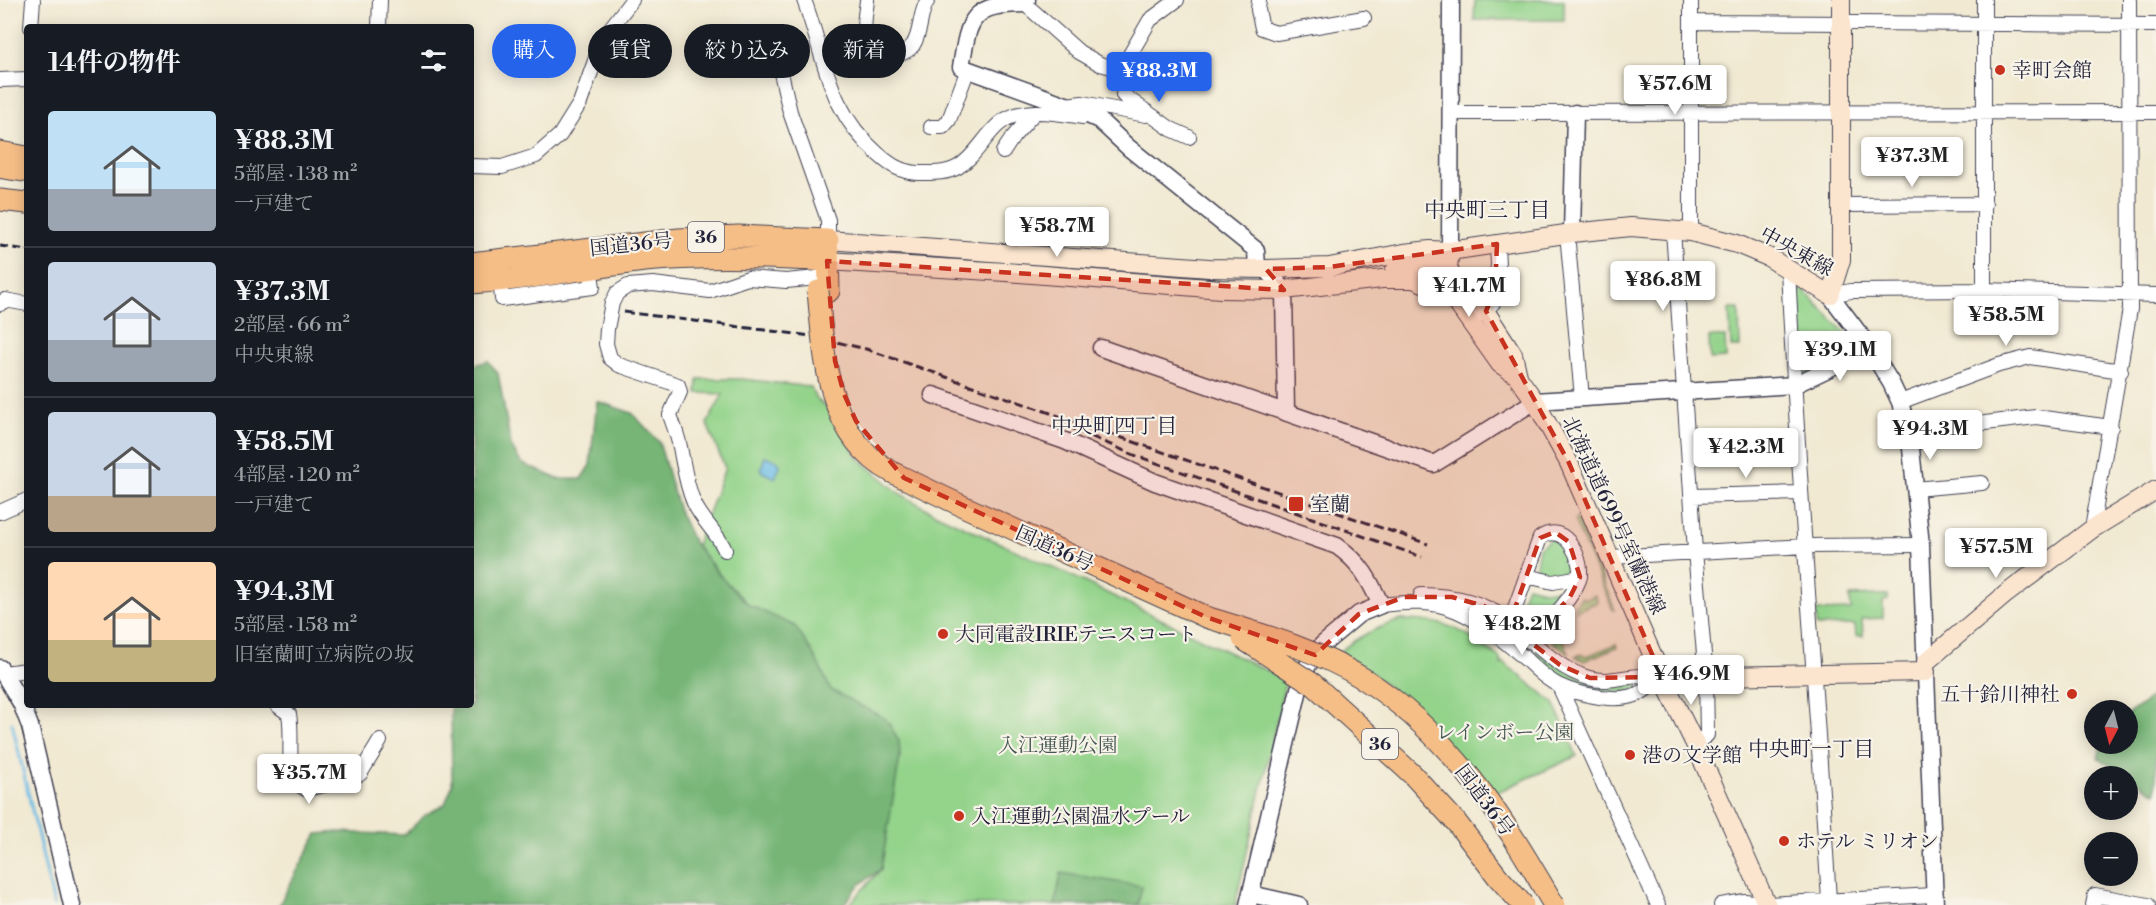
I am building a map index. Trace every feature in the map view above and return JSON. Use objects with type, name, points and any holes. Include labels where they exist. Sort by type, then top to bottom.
[{"type":"highway","points":[[0,152],[24,156]]},
{"type":"highway","points":[[0,166],[24,170]]},
{"type":"highway","points":[[0,180],[24,184]]},
{"type":"highway","points":[[0,200],[24,203]]},
{"type":"highway","name":"国道36号","points":[[474,263],[679,239],[738,236],[828,240]]},
{"type":"highway","points":[[823,277],[828,240]]},
{"type":"highway","name":"国道36号","points":[[474,283],[646,261],[728,257],[823,277],[826,368],[837,410],[855,440],[888,471],[1206,616],[1323,658],[1364,680],[1392,700],[1433,737],[1472,781],[1510,832],[1554,905]]},
{"type":"highway","name":"国道36号","points":[[1206,616],[1313,684],[1368,732],[1412,774],[1456,822],[1498,877],[1523,905]]},
{"type":"main road","name":"中央東線","points":[[1450,251],[1569,233],[1631,227],[1682,231],[1737,244],[1768,257],[1830,295],[1841,260],[1841,0]]},
{"type":"main road","points":[[828,240],[1198,267],[1262,269],[1329,267],[1404,253],[1430,250],[1450,251]]},
{"type":"main road","name":"北海道道699号室蘭港線","points":[[1382,279],[1390,273],[1427,265],[1450,251],[1466,281],[1478,317],[1500,364],[1518,376],[1535,401],[1569,463],[1662,677],[1695,744],[1767,905]]},
{"type":"main road","name":"北海道道699号室蘭港線","points":[[823,277],[1006,272],[1221,289],[1284,290],[1382,279],[1413,279],[1441,289],[1460,306],[1478,317]]},
{"type":"main road","points":[[1662,677],[1815,674],[1926,667],[2006,594],[2092,530],[2153,497]]},
{"type":"street","points":[[31,24],[33,0]]},
{"type":"street","points":[[379,24],[380,0]]},
{"type":"street","points":[[474,166],[502,167],[536,156],[560,135],[580,103],[603,38],[632,0]]},
{"type":"street","points":[[804,0],[836,102],[863,141],[893,167],[935,174],[956,168],[970,159],[1000,123],[1024,112],[1092,118],[1099,120],[1129,148],[1256,250],[1262,269],[1284,290],[1286,412]]},
{"type":"street","points":[[867,0],[864,26],[866,39],[875,50],[892,56],[904,53],[913,44],[928,0]]},
{"type":"street","points":[[1178,0],[1150,20],[1128,58],[1123,95],[1171,129],[1189,137]]},
{"type":"street","points":[[1259,0],[1258,10],[1262,28],[1276,33],[1364,18]]},
{"type":"street","points":[[1450,251],[1451,0]]},
{"type":"street","points":[[1691,0],[1690,113],[1682,231],[1685,391],[1706,677],[1707,735],[1695,744]]},
{"type":"street","points":[[1984,0],[1984,290]]},
{"type":"street","points":[[2092,530],[2130,309],[2129,0]]},
{"type":"street","points":[[1092,118],[1066,105],[961,67],[966,33],[978,13],[998,4],[1026,2],[1079,52],[1100,64],[1177,84]]},
{"type":"street","points":[[1691,22],[2156,25]]},
{"type":"street","points":[[935,124],[943,127],[949,120],[968,69]]},
{"type":"street","points":[[782,78],[790,112],[828,220],[828,240]]},
{"type":"street","points":[[0,80],[24,79]]},
{"type":"street","points":[[1066,105],[1082,103],[1151,116]]},
{"type":"street","points":[[1003,152],[1035,112]]},
{"type":"street","points":[[1452,113],[2156,112]]},
{"type":"street","points":[[1575,113],[1569,233],[1582,398]]},
{"type":"street","points":[[1842,204],[1985,204]]},
{"type":"street","points":[[1478,317],[1493,303],[1496,290],[1497,244]]},
{"type":"street","points":[[1788,269],[1829,900]]},
{"type":"street","points":[[725,550],[718,535],[695,506],[688,488],[680,445],[670,416],[680,392],[678,385],[619,365],[610,358],[606,344],[612,303],[617,293],[628,286],[653,284],[710,291],[748,278],[786,280],[823,277]]},
{"type":"street","points":[[1721,905],[1745,901],[1767,905],[1829,900],[1935,900],[1920,545],[1911,439],[1900,402],[1867,344],[1830,295],[1851,291],[1984,290],[2156,294]]},
{"type":"street","points":[[0,304],[6,300],[24,303]]},
{"type":"street","points":[[1101,348],[1434,464],[1535,401],[1794,385],[1832,367],[1867,344]]},
{"type":"street","points":[[1900,402],[2000,365],[2030,357],[2121,371]]},
{"type":"street","points":[[933,394],[1065,441],[1155,482],[1337,546],[1353,558],[1367,576],[1381,605]]},
{"type":"street","points":[[1985,423],[2036,417],[2111,427]]},
{"type":"street","points":[[1915,489],[1982,483]]},
{"type":"street","points":[[1692,496],[1801,494]]},
{"type":"street","points":[[0,512],[24,502]]},
{"type":"street","points":[[1510,622],[1540,538],[1549,532],[1561,535],[1569,542],[1579,565],[1580,577],[1570,597],[1529,641]]},
{"type":"street","points":[[1610,557],[1806,546],[1920,545]]},
{"type":"street","points":[[1526,576],[1553,582],[1580,577]]},
{"type":"street","points":[[1299,905],[1249,899],[1299,689],[1308,665],[1322,645],[1359,614],[1404,597],[1438,595],[1452,597],[1484,606],[1510,622],[1529,641],[1560,665],[1590,678],[1602,680],[1640,676],[1662,677]]},
{"type":"street","points":[[1381,605],[1404,602],[1428,603],[1458,611],[1475,620],[1559,686],[1591,696],[1614,698],[1643,692],[1662,677]]},
{"type":"street","points":[[24,670],[2,670],[21,703],[30,726],[72,905]]},
{"type":"street","points":[[1559,686],[1658,905]]},
{"type":"street","points":[[281,708],[289,714],[289,767],[294,782],[306,789],[360,774],[380,741]]},
{"type":"street","points":[[2093,905],[2095,895],[2148,905]]},
{"type":"highlighted area","points":[[1497,244],[1495,290],[1486,311],[1569,463],[1662,677],[1590,678],[1560,665],[1529,641],[1570,597],[1580,577],[1569,542],[1555,532],[1540,538],[1510,622],[1484,606],[1452,597],[1404,597],[1359,614],[1315,655],[1206,617],[904,478],[856,421],[844,394],[835,361],[827,261],[1284,290],[1266,269],[1329,267]]},
{"type":"green space","points":[[1475,0],[1564,0],[1564,20],[1474,20]]},
{"type":"green space","points":[[1802,289],[1852,339],[1853,345],[1818,370],[1800,376],[1794,293]]},
{"type":"green space","points":[[1729,309],[1739,309],[1740,347],[1731,347]]},
{"type":"green space","points":[[1709,337],[1725,337],[1726,358],[1710,359]]},
{"type":"green space","points":[[488,361],[498,373],[511,446],[521,463],[558,479],[581,479],[590,465],[597,401],[632,413],[659,442],[679,511],[694,543],[720,576],[749,605],[795,626],[814,655],[831,690],[886,719],[899,741],[900,757],[881,869],[859,885],[843,905],[279,905],[317,834],[339,832],[404,835],[425,815],[445,804],[452,786],[451,708],[474,708],[474,365]]},
{"type":"green space","name":"入江運動公園","points":[[698,379],[742,379],[811,387],[815,397],[830,411],[857,457],[899,493],[932,512],[1076,578],[1286,680],[1235,905],[849,905],[881,869],[852,702],[831,690],[728,585],[696,545],[725,468],[707,424],[723,394],[697,393]]},
{"type":"green space","points":[[1577,518],[1615,610],[1613,610],[1574,520]]},
{"type":"green space","points":[[1551,538],[1564,542],[1574,565],[1572,569],[1553,576],[1535,571],[1539,548]]},
{"type":"green space","points":[[1527,586],[1552,591],[1567,587],[1568,590],[1541,622],[1520,604]]},
{"type":"green space","points":[[1595,595],[1598,602],[1576,611],[1575,606],[1581,597],[1586,599]]},
{"type":"green space","points":[[1888,595],[1888,600],[1883,601],[1883,618],[1862,619],[1863,636],[1856,636],[1855,625],[1817,626],[1816,611],[1851,610],[1850,596]]},
{"type":"green space","name":"レインボー公園","points":[[1401,620],[1431,622],[1455,628],[1500,658],[1501,664],[1503,662],[1554,703],[1577,756],[1493,794],[1401,698],[1360,666],[1338,653],[1368,633]]},
{"type":"green space","points":[[1556,633],[1561,635],[1569,653],[1553,642],[1553,636]]},
{"type":"green space","points":[[1616,644],[1617,647],[1584,661],[1575,656],[1582,654],[1587,656]]},
{"type":"green space","points":[[1527,647],[1595,686],[1613,687],[1638,683],[1641,686],[1628,692],[1599,691],[1572,684],[1554,675],[1526,652]]},
{"type":"green space","points":[[2156,694],[2156,793],[2138,782],[2138,766],[2111,766],[2098,758],[2099,754],[2138,754],[2138,707]]},
{"type":"green space","points":[[1061,873],[1142,886],[1138,905],[1055,905]]},
{"type":"water","points":[[765,456],[778,461],[780,466],[775,478],[762,472]]},
{"type":"waterway","points":[[12,723],[54,905]]},
{"type":"railway","points":[[0,246],[24,250]]},
{"type":"railway","points":[[624,312],[811,336],[866,349],[1428,544]]},
{"type":"railway","points":[[1067,426],[1134,455],[1422,557]]},
{"type":"place","name":"幸町会館","points":[[2000,70]]},
{"type":"place","name":"室蘭","points":[[1296,504]]},
{"type":"place","name":"大同電設IRIEテニスコート","points":[[943,634]]},
{"type":"place","name":"五十鈴川神社","points":[[2072,694]]},
{"type":"place","name":"港の文学館","points":[[1630,755]]},
{"type":"place","name":"入江運動公園温水プール","points":[[959,816]]},
{"type":"place","name":"ホテル ミリオン","points":[[1784,841]]},
{"type":"district","name":"中央町三丁目","points":[[1487,210]]},
{"type":"district","name":"中央町四丁目","points":[[1114,426]]},
{"type":"district","name":"中央町一丁目","points":[[1811,749]]}]
